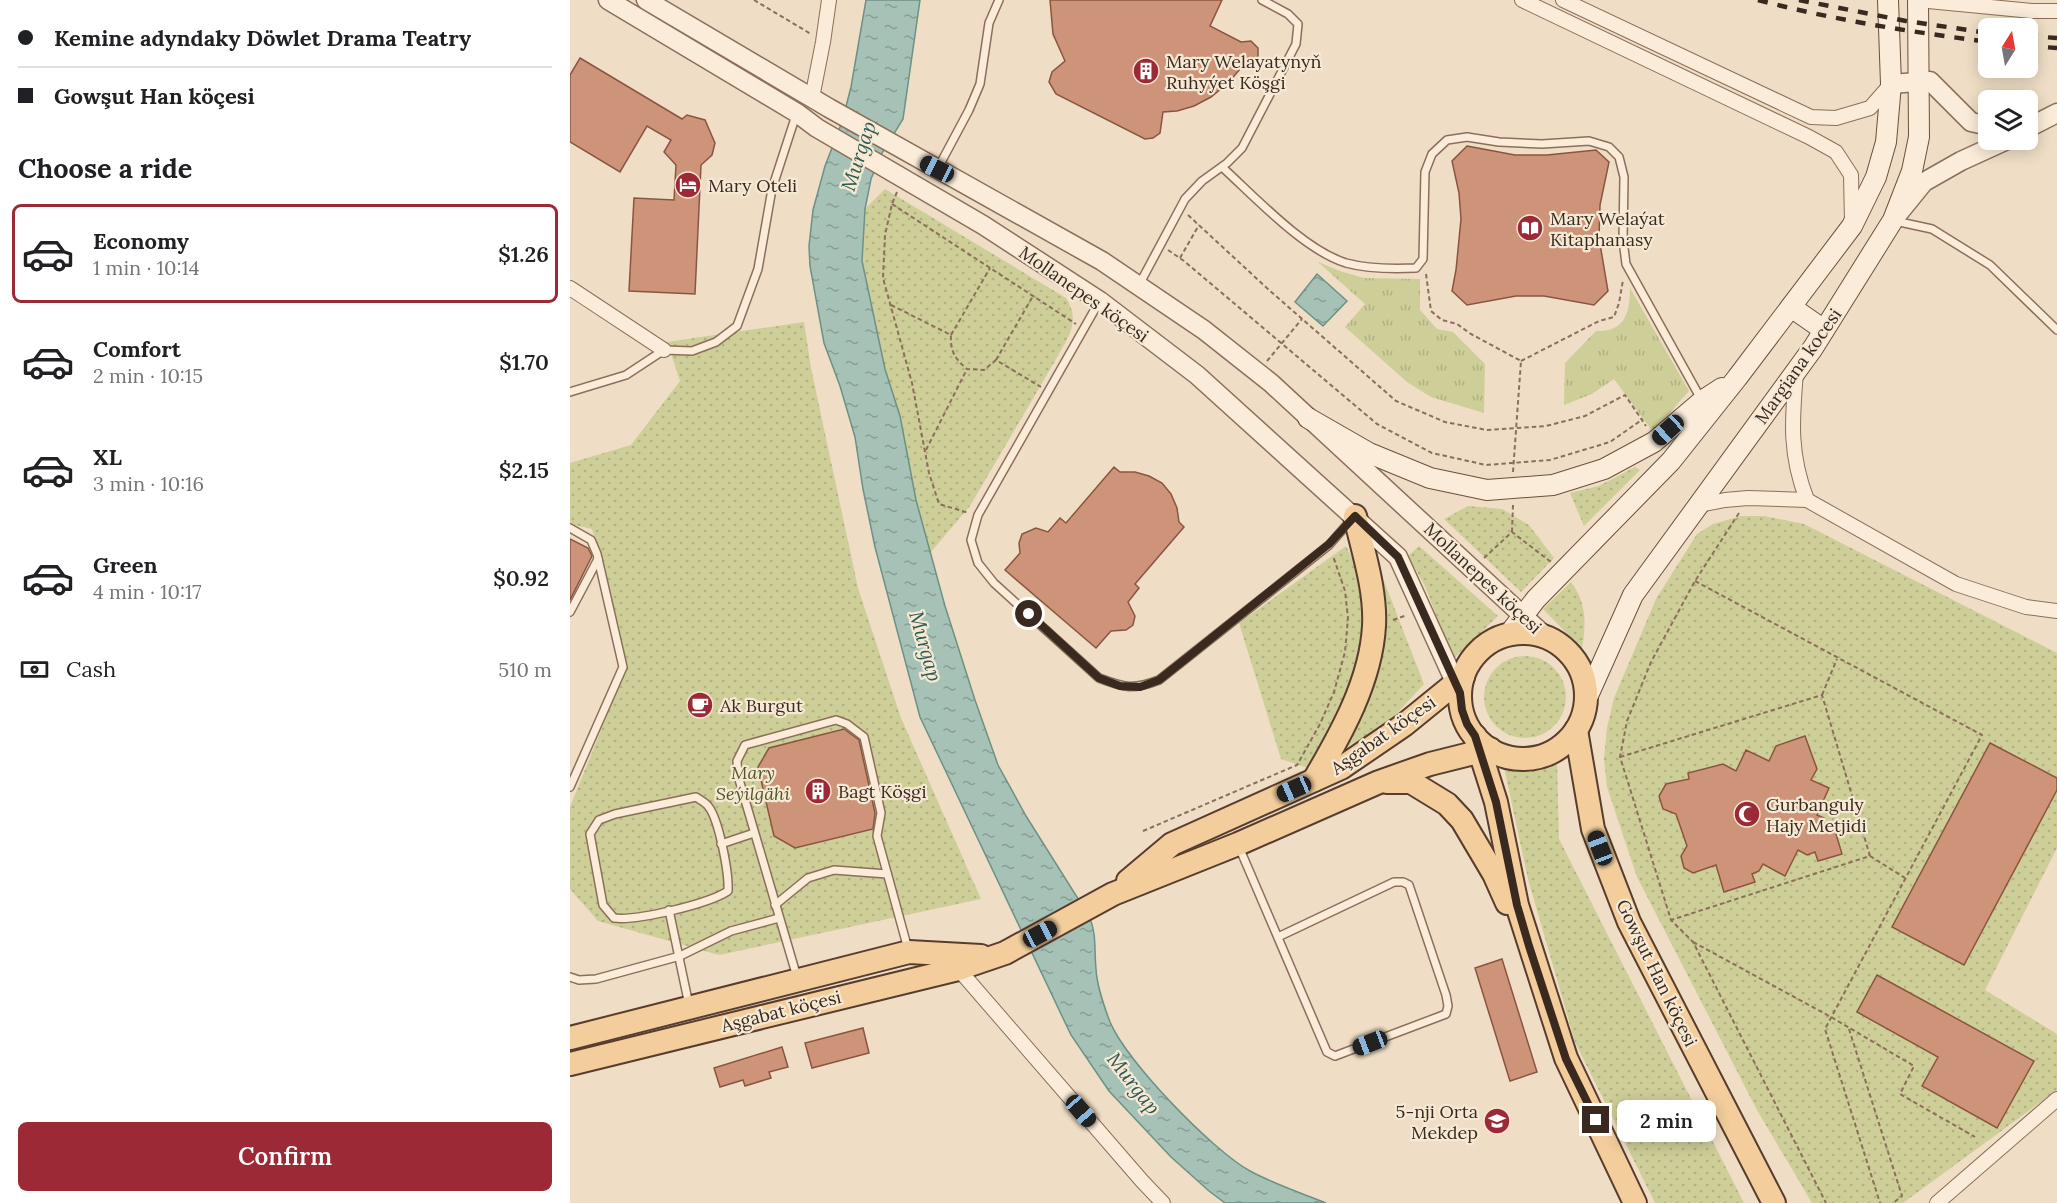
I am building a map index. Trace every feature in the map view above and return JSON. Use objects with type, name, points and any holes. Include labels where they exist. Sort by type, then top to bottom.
[{"type":"main road","points":[[1308,418],[1369,453],[1430,478],[1487,490],[1553,485],[1604,469],[1654,442],[1706,406],[1737,378],[1852,226],[1876,177],[1886,142],[1891,84],[1888,0]]},
{"type":"main road","name":"Margiana kocesi","points":[[1586,700],[1634,595],[1796,371],[1893,220],[1912,171],[1919,137],[1918,0]]},
{"type":"main road","points":[[1791,307],[1824,330]]},
{"type":"main road","points":[[1509,634],[1536,599],[1671,461],[1706,406]]},
{"type":"main road","points":[[1314,780],[1355,704],[1369,658],[1374,626],[1373,601],[1355,516]]},
{"type":"main road","points":[[1481,746],[1508,757],[1527,759],[1546,755],[1563,745],[1576,730],[1583,716],[1586,700],[1585,681],[1577,662],[1563,647],[1546,637],[1528,633],[1509,634],[1494,640],[1480,650],[1470,662],[1459,684],[1462,710],[1467,724],[1481,746],[1496,802],[1517,905],[1566,1059],[1635,1203]]},
{"type":"main road","name":"Aşgabat köçesi","points":[[1113,894],[1172,844],[1341,768],[1459,684]]},
{"type":"main road","name":"Gowşut Han köçesi","points":[[1576,730],[1593,829],[1629,922],[1774,1203]]},
{"type":"main road","name":"Aşgabat köçesi","points":[[570,1064],[895,983],[951,962],[998,955],[1113,894],[1238,844],[1379,782],[1481,746]]},
{"type":"main road","points":[[1379,782],[1411,782],[1447,804],[1462,820],[1494,874],[1529,946]]},
{"type":"main road","name":"Aşgabat köçesi","points":[[570,1038],[909,952],[951,962]]},
{"type":"street","name":"Mollanepes köçesi","points":[[608,0],[797,113],[817,128],[983,225],[1100,301],[1197,375],[1398,557],[1459,684]]},
{"type":"street","name":"Mollanepes köçesi","points":[[646,0],[829,108],[1102,261],[1204,330],[1257,372],[1546,637]]},
{"type":"street","points":[[812,98],[829,0]]},
{"type":"street","points":[[1522,0],[1836,152],[1851,175],[1852,226]]},
{"type":"street","points":[[1563,0],[1811,117],[1836,118],[1870,108],[1891,84],[1930,81],[1971,122],[1978,124]]},
{"type":"street","points":[[1918,0],[2032,11],[2057,11]]},
{"type":"street","points":[[1577,27],[1584,10]]},
{"type":"street","points":[[2038,118],[2057,113],[2038,123]]},
{"type":"street","points":[[1893,220],[1924,182],[1985,150]]},
{"type":"street","points":[[983,225],[995,203]]},
{"type":"street","points":[[570,288],[664,350]]},
{"type":"street","points":[[1796,371],[1792,448],[1798,480],[1807,500]]},
{"type":"street","points":[[1699,505],[1749,498],[1807,500],[1956,584],[2026,607],[2057,611]]},
{"type":"street","points":[[951,962],[1163,1203]]},
{"type":"street","points":[[1937,1203],[2057,1099]]},
{"type":"lane","points":[[937,169],[969,110],[980,84],[989,23],[999,0]]},
{"type":"lane","points":[[1139,285],[1185,199],[1202,181],[1222,167],[1242,148],[1296,44],[1298,24],[1288,14],[1262,0]]},
{"type":"lane","points":[[570,392],[626,375],[664,350],[692,351],[716,342],[738,326],[758,269],[772,189],[797,113]]},
{"type":"lane","points":[[1222,167],[1314,249],[1347,263],[1391,269],[1416,268],[1424,259],[1425,172],[1432,154],[1447,140],[1467,137],[1498,142],[1542,144],[1589,141],[1609,147],[1619,157],[1624,177],[1623,240],[1626,264],[1706,406]]},
{"type":"lane","points":[[1893,220],[1932,229],[1990,265],[2057,330]]},
{"type":"lane","points":[[1100,301],[978,515],[971,540],[978,563],[994,583],[1099,678],[1120,686],[1140,687],[1159,680],[1329,544],[1355,516]]},
{"type":"lane","points":[[570,528],[591,540],[598,559],[623,667],[570,787]]},
{"type":"lane","points":[[570,612],[598,559]]},
{"type":"lane","points":[[798,980],[738,776],[737,761],[745,745],[836,720],[847,724],[864,737],[881,813],[877,836],[909,952]]},
{"type":"lane","points":[[696,797],[707,804],[714,817],[729,878],[728,891],[719,897],[669,910],[625,919],[614,918],[603,905],[590,834],[599,820],[615,814],[696,797]]},
{"type":"lane","points":[[721,844],[754,833]]},
{"type":"lane","points":[[1238,844],[1327,1052],[1335,1056],[1446,1014],[1448,1006],[1446,995],[1408,885],[1403,882],[1394,882],[1278,937]]},
{"type":"lane","points":[[775,905],[808,878],[834,870],[887,874]]},
{"type":"lane","points":[[669,910],[690,1006]]},
{"type":"lane","points":[[570,977],[579,980],[596,979],[680,956],[731,931],[779,918]]},
{"type":"path","points":[[754,0],[823,42]]},
{"type":"path","points":[[907,182],[892,204],[885,235],[883,278],[912,383],[929,473],[939,504],[978,515]]},
{"type":"path","points":[[892,204],[1083,329]]},
{"type":"path","points":[[1180,208],[1396,401],[1445,422],[1487,430],[1546,426],[1585,416],[1625,395],[1643,419],[1654,442]]},
{"type":"path","points":[[1180,258],[1199,225]]},
{"type":"path","points":[[1160,245],[1180,258],[1377,424],[1432,453],[1486,465],[1550,460],[1610,442],[1643,419]]},
{"type":"path","points":[[1424,259],[1431,311],[1442,320],[1457,324],[1521,361]]},
{"type":"path","points":[[1521,361],[1599,321],[1614,317],[1626,264]]},
{"type":"path","points":[[990,268],[951,335],[951,347],[956,359],[967,369],[984,370],[996,360],[1033,296]]},
{"type":"path","points":[[891,305],[951,335]]},
{"type":"path","points":[[1257,372],[1302,319]]},
{"type":"path","points":[[996,360],[1048,391]]},
{"type":"path","points":[[1473,568],[1512,532],[1512,463],[1521,361]]},
{"type":"path","points":[[925,451],[967,369]]},
{"type":"path","points":[[1749,498],[1695,581],[1647,671],[1627,721],[1620,757],[1671,920],[1693,942],[1832,1017],[1914,1066],[1899,1094],[1975,1137]]},
{"type":"path","points":[[1512,532],[1563,572]]},
{"type":"path","points":[[1143,831],[1297,765],[1330,702],[1345,652],[1348,618],[1345,591],[1329,544]]},
{"type":"path","points":[[1695,581],[1982,735],[1825,1029],[1880,1203]]},
{"type":"path","points":[[1838,657],[1822,695],[1870,856],[1906,879]]},
{"type":"path","points":[[1620,757],[1822,695]]},
{"type":"path","points":[[1671,920],[1870,856]]},
{"type":"path","points":[[1693,942],[1826,1203]]},
{"type":"path","points":[[1850,1029],[1902,1196],[1893,1203]]},
{"type":"green space","points":[[885,189],[1066,298],[1073,320],[1067,340],[970,506],[930,553],[916,500],[900,416],[885,369],[862,261],[865,209]]},
{"type":"green space","points":[[1318,262],[1364,278],[1420,279],[1420,310],[1437,329],[1453,332],[1485,364],[1484,413],[1431,397],[1407,382],[1345,327],[1365,304]]},
{"type":"green space","points":[[1630,288],[1689,391],[1653,432],[1614,379],[1592,394],[1564,405],[1565,363],[1596,331],[1614,328],[1620,324],[1627,313]]},
{"type":"green space","name":"Mary Seýilgähi","points":[[804,322],[811,368],[858,588],[901,718],[981,899],[719,955],[598,921],[570,889],[570,807],[626,668],[592,529],[570,524],[570,463],[631,445],[680,381],[667,342]]},
{"type":"green space","points":[[1635,467],[1640,470],[1584,526],[1570,493],[1599,486]]},
{"type":"green space","points":[[1468,506],[1502,509],[1529,525],[1554,558],[1521,592],[1444,519]]},
{"type":"green space","points":[[1741,516],[1764,516],[1804,524],[2057,653],[2057,848],[1985,990],[2057,1034],[2057,1090],[1903,1203],[1812,1203],[1757,1110],[1637,877],[1607,787],[1604,759],[1607,728],[1614,698],[1656,599],[1697,534],[1713,524]]},
{"type":"green space","points":[[1346,546],[1360,574],[1364,614],[1363,662],[1343,716],[1308,768],[1281,759],[1239,623]]},
{"type":"green space","points":[[1419,546],[1498,616],[1453,659],[1425,586],[1408,556]]},
{"type":"green space","points":[[1370,566],[1382,576],[1424,684],[1387,724],[1341,750],[1367,705],[1374,677]]},
{"type":"green space","points":[[1571,582],[1583,606],[1582,649],[1543,609]]},
{"type":"green space","points":[[1525,656],[1541,659],[1554,668],[1563,681],[1566,697],[1563,713],[1554,726],[1541,735],[1525,738],[1509,735],[1496,726],[1487,713],[1484,697],[1487,681],[1496,668],[1509,659]]},
{"type":"green space","points":[[1557,759],[1559,839],[1744,1203],[1655,1203],[1575,1042],[1528,879],[1504,767],[1538,769]]},
{"type":"water","name":"Murgap","points":[[866,0],[920,0],[903,119],[882,153],[871,179],[865,209],[862,261],[885,369],[900,416],[916,500],[945,606],[998,765],[1026,816],[1089,916],[1094,936],[1099,989],[1110,1022],[1119,1039],[1172,1104],[1234,1160],[1268,1180],[1326,1203],[1225,1203],[1171,1157],[1109,1091],[1071,1035],[920,717],[875,547],[855,437],[824,343],[810,266],[809,246],[813,210],[851,87]]},
{"type":"water","points":[[1317,274],[1347,301],[1323,326],[1295,302]]},
{"type":"building","name":"Mary Welayatynyň Ruhyýet Köşgi","points":[[1050,0],[1222,0],[1210,26],[1241,42],[1251,41],[1258,48],[1258,56],[1250,68],[1240,69],[1211,97],[1194,106],[1163,112],[1160,133],[1153,138],[1145,139],[1056,94],[1049,82],[1052,72],[1065,61],[1053,34]]},
{"type":"building","name":"Mary Oteli","points":[[580,58],[682,119],[687,115],[705,120],[715,143],[712,155],[701,165],[695,294],[629,291],[634,198],[674,200],[676,165],[664,152],[671,140],[647,126],[620,172],[570,142],[570,75]]},
{"type":"building","name":"Mary Welaýat Kitaphanasy","points":[[1467,146],[1515,155],[1547,155],[1596,150],[1609,162],[1600,205],[1599,238],[1608,291],[1594,305],[1544,296],[1516,296],[1467,305],[1452,291],[1461,219],[1459,193],[1452,161]]},
{"type":"building","points":[[1114,467],[1120,472],[1135,472],[1162,483],[1171,494],[1177,508],[1179,522],[1184,527],[1135,584],[1139,588],[1128,602],[1135,616],[1133,625],[1126,630],[1111,631],[1096,648],[1005,570],[1020,553],[1019,543],[1022,534],[1036,528],[1048,532],[1060,518],[1066,523]]},
{"type":"building","points":[[570,539],[588,548],[592,556],[570,600]]},
{"type":"building","name":"Bagt Köşgi","points":[[844,729],[859,740],[875,813],[873,829],[795,848],[774,836],[758,767],[769,748]]},
{"type":"building","name":"Gurbanguly Hajy Metjidi","points":[[1805,736],[1817,769],[1811,780],[1829,788],[1817,815],[1824,818],[1824,826],[1833,824],[1842,854],[1818,861],[1815,852],[1807,855],[1798,850],[1785,876],[1763,864],[1759,871],[1752,874],[1755,882],[1724,892],[1716,865],[1693,873],[1684,868],[1681,856],[1687,846],[1676,814],[1663,809],[1659,796],[1666,784],[1689,779],[1688,773],[1723,764],[1736,771],[1746,750],[1769,761],[1776,746]]},
{"type":"building","points":[[1990,743],[2057,778],[2057,790],[1964,965],[1892,927]]},
{"type":"building","points":[[1502,959],[1537,1072],[1510,1081],[1475,968]]},
{"type":"building","points":[[1877,975],[2034,1061],[1997,1128],[1922,1086],[1938,1057],[1857,1012]]},
{"type":"building","points":[[863,1028],[869,1053],[812,1068],[805,1043]]},
{"type":"building","points":[[782,1047],[788,1067],[769,1072],[771,1078],[745,1086],[743,1080],[720,1087],[714,1068]]},
{"type":"railway","points":[[1758,0],[1873,25],[1978,40]]},
{"type":"railway","points":[[1799,0],[1906,21],[1978,31]]},
{"type":"railway","points":[[2038,37],[2057,38]]},
{"type":"railway","points":[[2038,47],[2057,48]]},
{"type":"place","name":"Mary Welayatynyň Ruhyýet Köşgi","points":[[1146,71]]},
{"type":"place","name":"Mary Oteli","points":[[688,185]]},
{"type":"place","name":"Mary Welaýat Kitaphanasy","points":[[1530,228]]},
{"type":"place","name":"Ak Burgut","points":[[700,705]]},
{"type":"place","name":"Bagt Köşgi","points":[[818,791]]},
{"type":"place","name":"Gurbanguly Hajy Metjidi","points":[[1747,814]]},
{"type":"place","name":"5-nji Orta Mekdep","points":[[1497,1121]]},
{"type":"route","points":[[1029,614],[1099,678],[1120,686],[1140,687],[1159,680],[1188,657],[1329,544],[1355,516],[1398,557],[1460,693],[1462,710],[1475,736],[1496,802],[1517,905],[1529,946],[1566,1059],[1596,1120]]}]
